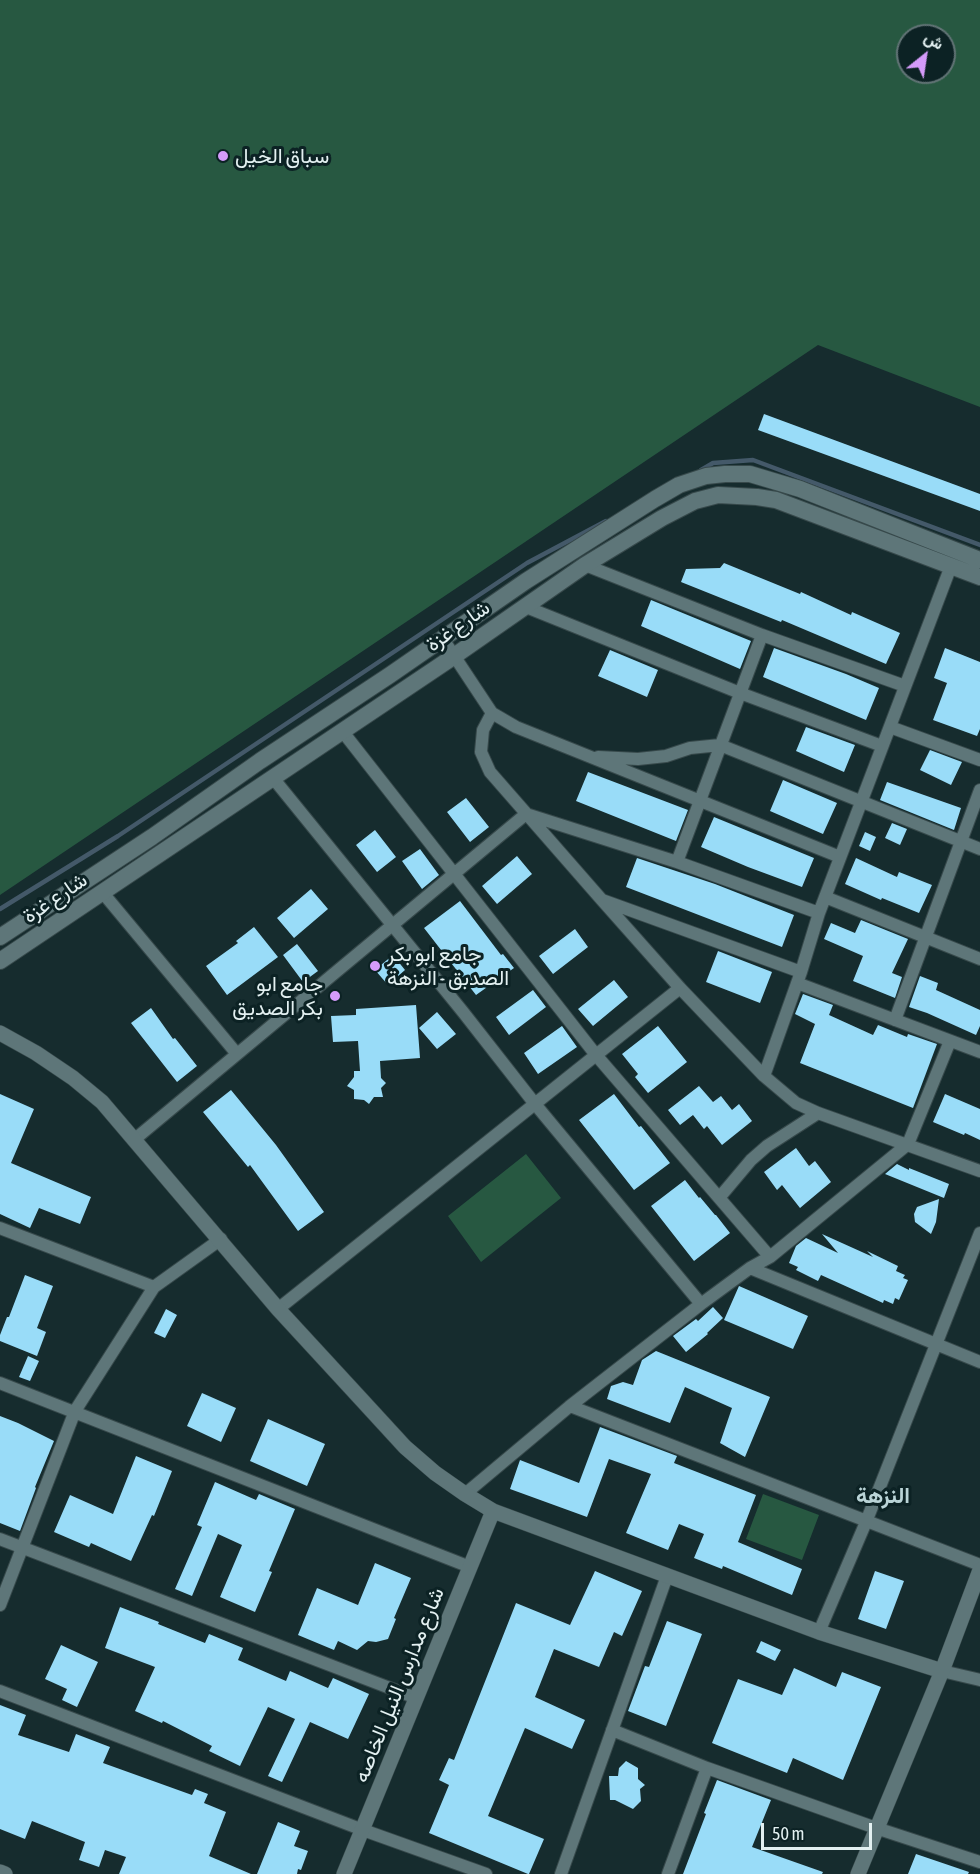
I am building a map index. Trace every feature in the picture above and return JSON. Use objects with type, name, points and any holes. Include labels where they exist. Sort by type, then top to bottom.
[{"type":"main road","name":"شارع غزة","points":[[0,937],[152,837],[526,581],[679,485],[706,476],[750,474],[781,482],[980,560]]},
{"type":"main road","name":"شارع غزة","points":[[0,961],[454,657],[585,565],[662,518],[695,501],[718,495],[776,500],[980,578]]},
{"type":"street","points":[[585,565],[762,635],[905,686]]},
{"type":"street","points":[[764,1076],[825,897],[951,566]]},
{"type":"street","points":[[526,607],[741,693],[882,746]]},
{"type":"street","points":[[677,862],[762,635]]},
{"type":"street","points":[[443,639],[492,713],[516,727],[840,857]]},
{"type":"street","points":[[492,713],[483,730],[481,752],[490,772],[680,988],[764,1076],[796,1103],[818,1113],[980,1171]]},
{"type":"street","points":[[890,726],[980,760]]},
{"type":"street","points":[[343,732],[596,1055],[770,1257]]},
{"type":"street","points":[[586,756],[638,759],[666,756],[690,748],[720,745],[980,849]]},
{"type":"street","points":[[273,778],[464,1012],[535,1104],[701,1304]]},
{"type":"street","points":[[895,1020],[980,790]]},
{"type":"street","points":[[526,814],[677,862],[819,914]]},
{"type":"street","points":[[135,1139],[526,814]]},
{"type":"street","points":[[103,892],[237,1054]]},
{"type":"street","points":[[825,897],[980,959]]},
{"type":"street","points":[[601,899],[799,977],[895,1020],[980,1052]]},
{"type":"street","points":[[279,1309],[680,988]]},
{"type":"street","points":[[0,1033],[36,1053],[73,1078],[102,1102],[279,1309],[405,1447],[435,1473],[465,1494],[493,1510],[819,1632],[942,1671],[980,1680]]},
{"type":"street","points":[[465,1494],[570,1406],[701,1304],[750,1268],[770,1257],[908,1144],[950,1041]]},
{"type":"street","points":[[719,1198],[751,1160],[767,1146],[818,1113]]},
{"type":"street","points":[[0,1228],[154,1287]]},
{"type":"street","points":[[819,1632],[866,1522],[980,1233]]},
{"type":"street","points":[[0,1605],[75,1412],[154,1287],[221,1239]]},
{"type":"street","points":[[750,1268],[980,1362]]},
{"type":"street","points":[[0,1383],[470,1568]]},
{"type":"street","points":[[570,1406],[980,1565]]},
{"type":"street","name":"شارع مدارس النيل الخاصه","points":[[344,1874],[493,1510]]},
{"type":"street","points":[[0,1539],[416,1698]]},
{"type":"street","points":[[858,1874],[942,1671],[980,1570]]},
{"type":"street","points":[[561,1874],[667,1576]]},
{"type":"street","points":[[0,1691],[363,1830],[486,1874]]},
{"type":"street","points":[[612,1730],[707,1768],[980,1862]]},
{"type":"street","points":[[668,1874],[707,1768]]},
{"type":"street","points":[[0,1872],[5,1874]]},
{"type":"green space","points":[[0,0],[980,0],[980,407],[818,345],[0,895]]},
{"type":"green space","points":[[526,1154],[561,1198],[481,1262],[448,1216]]},
{"type":"green space","points":[[763,1494],[819,1515],[802,1560],[746,1539]]},
{"type":"building","points":[[764,414],[980,494],[980,511],[758,430]]},
{"type":"building","points":[[724,563],[900,633],[886,664],[782,620],[781,622],[681,582],[686,569],[720,568]]},
{"type":"building","points":[[651,600],[751,641],[740,669],[641,626]]},
{"type":"building","points":[[774,648],[879,688],[866,720],[763,677]]},
{"type":"building","points":[[945,648],[980,662],[980,729],[977,736],[933,720],[947,683],[934,678]]},
{"type":"building","points":[[610,650],[658,670],[647,697],[598,676]]},
{"type":"building","points":[[806,727],[855,745],[844,772],[796,751]]},
{"type":"building","points":[[930,750],[962,762],[951,785],[920,770]]},
{"type":"building","points":[[588,772],[688,810],[676,841],[576,801]]},
{"type":"building","points":[[783,780],[837,803],[823,834],[770,811]]},
{"type":"building","points":[[887,782],[961,808],[954,830],[880,800]]},
{"type":"building","points":[[466,798],[489,827],[470,842],[447,812]]},
{"type":"building","points":[[714,817],[814,858],[802,887],[701,847]]},
{"type":"building","points":[[892,823],[907,829],[900,845],[885,838]]},
{"type":"building","points":[[375,830],[396,857],[377,872],[356,845]]},
{"type":"building","points":[[865,832],[876,837],[870,851],[859,846]]},
{"type":"building","points":[[420,849],[439,875],[422,889],[402,861]]},
{"type":"building","points":[[517,856],[532,874],[497,904],[482,886]]},
{"type":"building","points":[[637,858],[715,884],[794,915],[782,947],[626,887]]},
{"type":"building","points":[[856,858],[897,877],[899,872],[932,885],[919,913],[845,884]]},
{"type":"building","points":[[311,889],[328,909],[294,938],[277,918]]},
{"type":"building","points":[[460,901],[501,955],[503,954],[514,968],[476,995],[424,928]]},
{"type":"building","points":[[861,920],[908,939],[892,973],[902,977],[895,998],[853,981],[863,956],[824,939],[831,923],[855,933]]},
{"type":"building","points":[[254,927],[278,957],[227,995],[206,966],[238,943],[236,941]]},
{"type":"building","points":[[575,929],[588,947],[553,974],[539,956]]},
{"type":"building","points":[[297,944],[318,971],[303,982],[283,955]]},
{"type":"building","points":[[718,951],[772,972],[760,1003],[706,982]]},
{"type":"building","points":[[393,955],[405,970],[388,985],[375,970]]},
{"type":"building","points":[[920,976],[938,983],[936,990],[980,1010],[980,1026],[976,1035],[909,1007]]},
{"type":"building","points":[[614,980],[628,997],[593,1026],[578,1009]]},
{"type":"building","points":[[533,990],[546,1007],[509,1035],[496,1017]]},
{"type":"building","points":[[803,994],[833,1005],[829,1015],[873,1035],[878,1025],[907,1037],[908,1034],[937,1044],[913,1108],[800,1063],[815,1024],[795,1014]]},
{"type":"building","points":[[416,1005],[420,1058],[380,1061],[381,1078],[386,1083],[381,1088],[383,1097],[374,1097],[369,1104],[364,1100],[354,1099],[354,1090],[347,1086],[354,1077],[354,1071],[360,1071],[358,1041],[333,1042],[331,1016],[356,1015],[356,1009]]},
{"type":"building","points":[[151,1008],[173,1039],[175,1038],[197,1066],[177,1082],[131,1023]]},
{"type":"building","points":[[437,1012],[456,1034],[437,1049],[419,1028]]},
{"type":"building","points":[[562,1026],[577,1047],[538,1074],[524,1053]]},
{"type":"building","points":[[658,1026],[687,1062],[648,1093],[635,1077],[638,1074],[622,1054]]},
{"type":"building","points":[[699,1086],[713,1102],[721,1096],[732,1110],[739,1104],[752,1121],[722,1145],[707,1126],[704,1129],[693,1115],[680,1125],[668,1110]]},
{"type":"building","points":[[231,1090],[276,1145],[324,1212],[298,1231],[250,1165],[248,1167],[203,1112]]},
{"type":"building","points":[[0,1094],[34,1109],[11,1163],[91,1197],[80,1224],[39,1208],[30,1228],[0,1214]]},
{"type":"building","points":[[614,1094],[670,1163],[634,1190],[579,1120]]},
{"type":"building","points":[[945,1094],[980,1109],[980,1140],[933,1122]]},
{"type":"building","points":[[796,1148],[809,1166],[815,1161],[831,1182],[800,1208],[782,1185],[777,1190],[764,1172]]},
{"type":"building","points":[[897,1164],[949,1184],[944,1198],[885,1174]]},
{"type":"building","points":[[685,1180],[730,1233],[694,1261],[651,1206]]},
{"type":"building","points":[[939,1199],[936,1222],[931,1234],[915,1222],[914,1214],[917,1207]]},
{"type":"building","points":[[822,1234],[898,1266],[896,1271],[905,1275],[903,1278],[908,1280],[899,1300],[895,1298],[893,1304],[884,1300],[883,1303],[821,1275],[818,1281],[796,1270],[798,1267],[789,1263],[796,1246],[806,1238],[838,1253]]},
{"type":"building","points":[[25,1275],[53,1286],[37,1328],[46,1332],[37,1356],[0,1341],[0,1335]]},
{"type":"building","points":[[739,1286],[808,1316],[793,1349],[724,1320]]},
{"type":"building","points":[[713,1307],[723,1318],[686,1352],[673,1336],[696,1319],[698,1321]]},
{"type":"building","points":[[166,1309],[177,1315],[165,1338],[154,1333]]},
{"type":"building","points":[[656,1351],[770,1397],[745,1457],[720,1443],[732,1408],[685,1387],[670,1423],[607,1399],[611,1386],[623,1382],[633,1385],[642,1360]]},
{"type":"building","points":[[28,1356],[39,1361],[30,1381],[19,1377]]},
{"type":"building","points":[[202,1393],[236,1408],[221,1442],[187,1426]]},
{"type":"building","points":[[0,1416],[54,1441],[20,1531],[0,1523]]},
{"type":"building","points":[[268,1419],[325,1444],[307,1486],[250,1461]]},
{"type":"building","points":[[600,1427],[677,1456],[674,1463],[756,1495],[738,1542],[802,1569],[792,1595],[723,1566],[722,1569],[694,1558],[704,1534],[679,1524],[668,1550],[626,1533],[651,1474],[609,1459],[587,1517],[510,1489],[520,1460],[579,1483]]},
{"type":"building","points":[[136,1456],[172,1471],[154,1516],[152,1515],[131,1561],[91,1543],[89,1547],[54,1532],[70,1495],[113,1514]]},
{"type":"building","points":[[215,1482],[256,1500],[259,1494],[295,1509],[255,1612],[220,1597],[242,1545],[218,1534],[192,1596],[175,1589],[202,1527],[197,1525]]},
{"type":"building","points":[[375,1563],[411,1578],[388,1639],[368,1641],[357,1650],[338,1641],[334,1650],[298,1635],[317,1588],[358,1605]]},
{"type":"building","points":[[595,1571],[642,1591],[622,1636],[614,1632],[599,1667],[554,1649],[535,1697],[585,1720],[572,1749],[525,1728],[488,1816],[544,1839],[528,1874],[429,1833],[449,1785],[439,1780],[449,1758],[454,1760],[516,1603],[570,1625]]},
{"type":"building","points":[[875,1571],[904,1581],[886,1629],[858,1619]]},
{"type":"building","points":[[120,1607],[205,1643],[209,1634],[243,1648],[238,1660],[286,1681],[290,1671],[328,1688],[333,1678],[369,1694],[348,1739],[310,1722],[282,1782],[268,1776],[295,1719],[268,1707],[240,1766],[209,1751],[212,1746],[163,1721],[162,1723],[135,1711],[155,1667],[105,1648]]},
{"type":"building","points":[[667,1621],[702,1634],[666,1726],[628,1711],[645,1666],[649,1667]]},
{"type":"building","points":[[761,1641],[781,1650],[775,1661],[756,1652]]},
{"type":"building","points":[[61,1645],[98,1662],[77,1707],[62,1700],[67,1689],[45,1679]]},
{"type":"building","points":[[794,1668],[836,1687],[842,1672],[881,1687],[843,1780],[793,1758],[787,1773],[712,1743],[738,1679],[782,1695]]},
{"type":"building","points":[[0,1705],[26,1715],[18,1735],[69,1752],[76,1734],[110,1747],[103,1763],[192,1795],[195,1789],[208,1794],[204,1803],[226,1812],[209,1856],[251,1874],[119,1874],[126,1857],[105,1850],[99,1867],[79,1860],[85,1842],[32,1821],[25,1839],[0,1829]]},
{"type":"building","points":[[626,1761],[638,1768],[638,1779],[645,1785],[640,1789],[641,1801],[633,1809],[615,1800],[610,1800],[609,1776],[618,1776],[619,1768]]},
{"type":"building","points":[[717,1780],[771,1800],[752,1847],[823,1872],[822,1874],[683,1874]]},
{"type":"building","points":[[278,1822],[300,1831],[294,1846],[308,1851],[301,1870],[298,1869],[297,1874],[257,1874]]},
{"type":"building","points":[[916,1854],[969,1872],[968,1874],[908,1874]]},
{"type":"waterway","points":[[701,470],[713,463],[753,460],[980,545]]},
{"type":"waterway","points":[[0,909],[118,836],[527,563],[606,521]]},
{"type":"place","name":"سباق الخيل","points":[[223,156]]},
{"type":"place","name":"جامع ابو بكر الصدبق - النزهة","points":[[375,966]]},
{"type":"place","name":"جامع ابو بكر الصديق","points":[[335,996]]},
{"type":"district","name":"النزهة","points":[[883,1496]]}]
